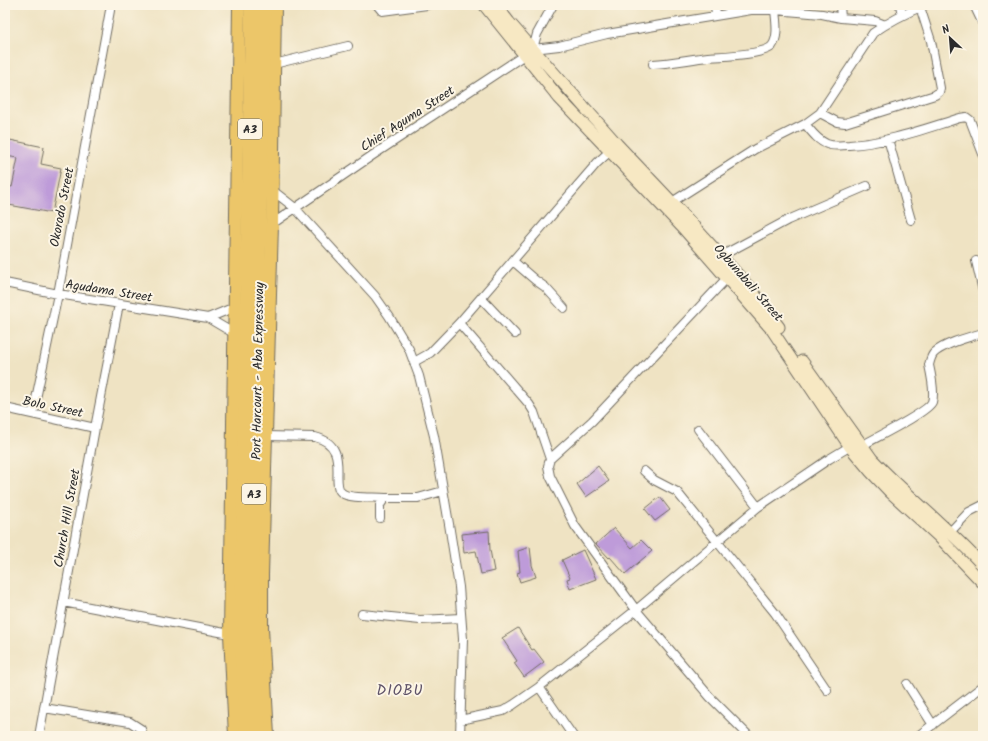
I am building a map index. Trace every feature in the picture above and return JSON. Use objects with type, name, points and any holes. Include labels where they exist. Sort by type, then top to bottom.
[{"type":"highway","name":"Port Harcourt - Aba Expressway","points":[[247,736],[242,632],[253,252],[264,5]]},
{"type":"highway","name":"Port Harcourt - Aba Expressway","points":[[241,6],[253,252],[252,581],[254,654],[259,736]]},
{"type":"main road","points":[[268,736],[262,628],[265,436],[272,224],[275,5]]},
{"type":"main road","points":[[235,736],[230,634],[241,6]]},
{"type":"street","name":"Okorodo Street","points":[[33,413],[58,294],[111,5]]},
{"type":"street","points":[[377,5],[382,11],[426,5]]},
{"type":"street","name":"Ogbunabali Street","points":[[484,5],[672,202],[749,287],[872,459],[885,473],[950,532],[983,566]]},
{"type":"street","name":"Ogbunabali Street","points":[[496,5],[559,98],[682,227],[772,330],[850,446],[871,472],[890,492],[939,537],[983,583]]},
{"type":"street","points":[[528,52],[552,5]]},
{"type":"street","points":[[715,5],[716,15]]},
{"type":"street","points":[[840,5],[841,18]]},
{"type":"street","points":[[900,5],[902,15]]},
{"type":"street","points":[[672,202],[756,149],[805,124],[820,113],[874,34],[885,25],[902,15],[922,6],[931,41],[940,88],[939,92],[935,95],[915,102],[845,123],[837,122],[820,113]]},
{"type":"street","points":[[978,7],[983,24]]},
{"type":"street","points":[[528,52],[607,34],[751,10],[776,10],[822,14],[841,18],[874,21],[885,25]]},
{"type":"street","points":[[653,64],[766,50],[772,46],[776,37],[776,10]]},
{"type":"street","points":[[274,64],[348,46]]},
{"type":"street","name":"Chief Aguma Street","points":[[272,224],[528,52]]},
{"type":"street","points":[[805,124],[818,138],[827,144],[834,146],[855,145],[888,139],[966,117],[970,120],[983,154]]},
{"type":"street","points":[[888,139],[911,220]]},
{"type":"street","points":[[414,362],[430,353],[459,323],[597,163],[609,152]]},
{"type":"street","points":[[721,256],[788,220],[867,186]]},
{"type":"street","points":[[272,190],[294,208],[375,296],[409,349],[419,376],[434,436],[458,579],[463,639],[460,736]]},
{"type":"street","points":[[513,261],[534,280],[545,287],[564,308]]},
{"type":"street","points":[[976,261],[983,291]]},
{"type":"street","points":[[728,278],[592,421],[550,459],[548,466],[550,476],[575,526],[636,610],[710,697],[749,736]]},
{"type":"street","name":"Agudama Street","points":[[5,283],[58,294],[208,318]]},
{"type":"street","points":[[481,298],[515,334]]},
{"type":"street","name":"Church Hill Street","points":[[39,736],[119,304]]},
{"type":"street","points":[[208,318],[235,307]]},
{"type":"street","points":[[208,318],[235,334]]},
{"type":"street","points":[[459,323],[529,404],[534,412],[550,459]]},
{"type":"street","points":[[460,720],[503,711],[539,687],[636,610],[758,507],[850,446],[862,443],[929,407],[932,404],[933,398],[929,365],[934,353],[967,337],[983,333]]},
{"type":"street","name":"Bolo Street","points":[[5,408],[95,428]]},
{"type":"street","points":[[698,428],[758,507]]},
{"type":"street","points":[[265,436],[315,437],[323,439],[334,450],[338,461],[338,487],[343,494],[350,496],[385,498],[418,498],[443,491]]},
{"type":"street","points":[[644,471],[654,480],[677,492],[775,613],[827,690]]},
{"type":"street","points":[[380,518],[380,505],[385,498]]},
{"type":"street","points":[[950,532],[969,512],[983,505]]},
{"type":"street","points":[[63,602],[230,634]]},
{"type":"street","points":[[362,614],[420,620],[461,618]]},
{"type":"street","points":[[907,684],[933,725]]},
{"type":"street","points":[[918,736],[983,686]]},
{"type":"street","points":[[539,687],[573,736]]},
{"type":"street","points":[[44,708],[130,722],[141,729],[143,736]]},
{"type":"building","points":[[5,139],[44,147],[41,164],[61,168],[52,213],[9,205],[10,202],[5,201],[5,185],[12,187],[18,158],[5,156]]},
{"type":"building","points":[[598,466],[609,481],[586,497],[577,484]]},
{"type":"building","points":[[660,497],[670,510],[655,521],[645,509]]},
{"type":"building","points":[[614,528],[632,548],[641,540],[652,551],[625,574],[596,544]]},
{"type":"building","points":[[489,531],[490,550],[494,571],[481,574],[476,551],[464,553],[462,534]]},
{"type":"building","points":[[530,547],[532,565],[536,577],[520,582],[517,573],[520,572],[518,551]]},
{"type":"building","points":[[583,550],[596,579],[570,589],[567,579],[570,578],[562,560]]},
{"type":"building","points":[[518,628],[532,650],[534,649],[544,662],[524,677],[514,663],[517,661],[502,638]]},
{"type":"district","name":"DIOBU","points":[[400,690]]}]
